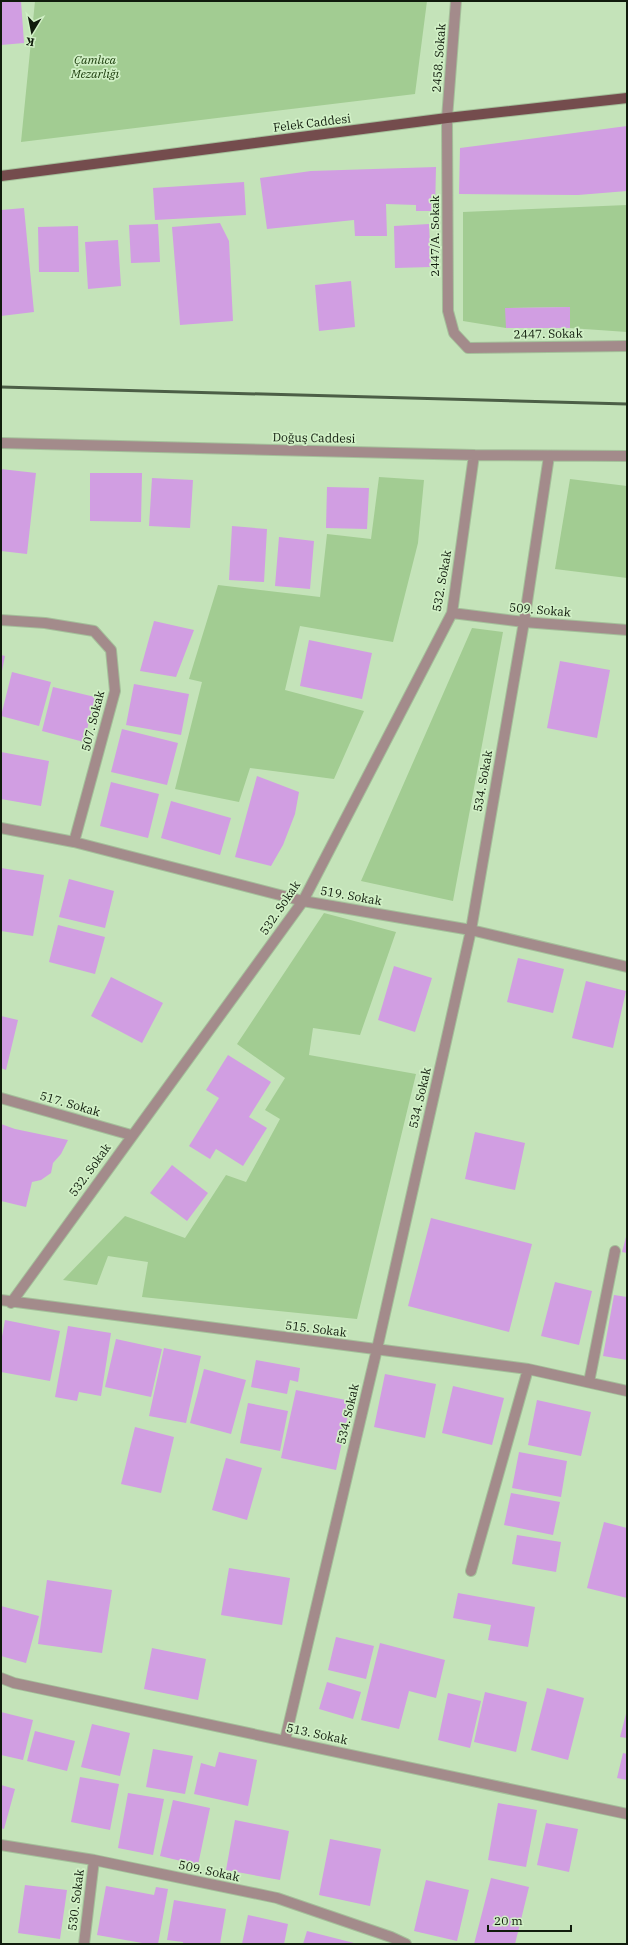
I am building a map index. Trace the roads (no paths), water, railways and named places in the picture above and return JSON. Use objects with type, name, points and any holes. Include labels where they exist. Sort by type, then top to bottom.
[{"type":"main road","name":"Felek Caddesi","points":[[1,176],[448,118],[627,98]]},
{"type":"street","name":"2458. Sokak","points":[[448,118],[456,1]]},
{"type":"street","name":"2447/A. Sokak","points":[[448,118],[448,311],[454,333],[468,348]]},
{"type":"street","name":"2447. Sokak","points":[[468,348],[627,346]]},
{"type":"street","name":"Doğuş Caddesi","points":[[1,443],[549,456],[627,456]]},
{"type":"street","name":"532. Sokak","points":[[6,1302],[303,901],[452,613],[474,454]]},
{"type":"street","name":"534. Sokak","points":[[285,1740],[377,1349],[471,930],[524,622],[549,456]]},
{"type":"street","name":"509. Sokak","points":[[452,613],[524,622],[627,630]]},
{"type":"street","name":"507. Sokak","points":[[1,620],[45,623],[94,631],[111,650],[115,691],[74,842]]},
{"type":"street","name":"519. Sokak","points":[[1,828],[74,842],[303,901],[471,930],[627,967]]},
{"type":"street","name":"517. Sokak","points":[[1,1098],[131,1135]]},
{"type":"street","points":[[589,1382],[615,1251]]},
{"type":"street","name":"515. Sokak","points":[[6,1302],[528,1369],[627,1391]]},
{"type":"street","points":[[471,1572],[528,1369]]},
{"type":"street","name":"513. Sokak","points":[[1,1678],[14,1683],[627,1814]]},
{"type":"street","name":"509. Sokak","points":[[1,1845],[94,1860],[277,1898],[406,1944]]},
{"type":"street","name":"530. Sokak","points":[[84,1944],[94,1860]]},
{"type":"railway","points":[[1,387],[627,404]]},
{"type":"park label","name":"Çamlıca Mezarlığı","points":[[95,67]]}]
